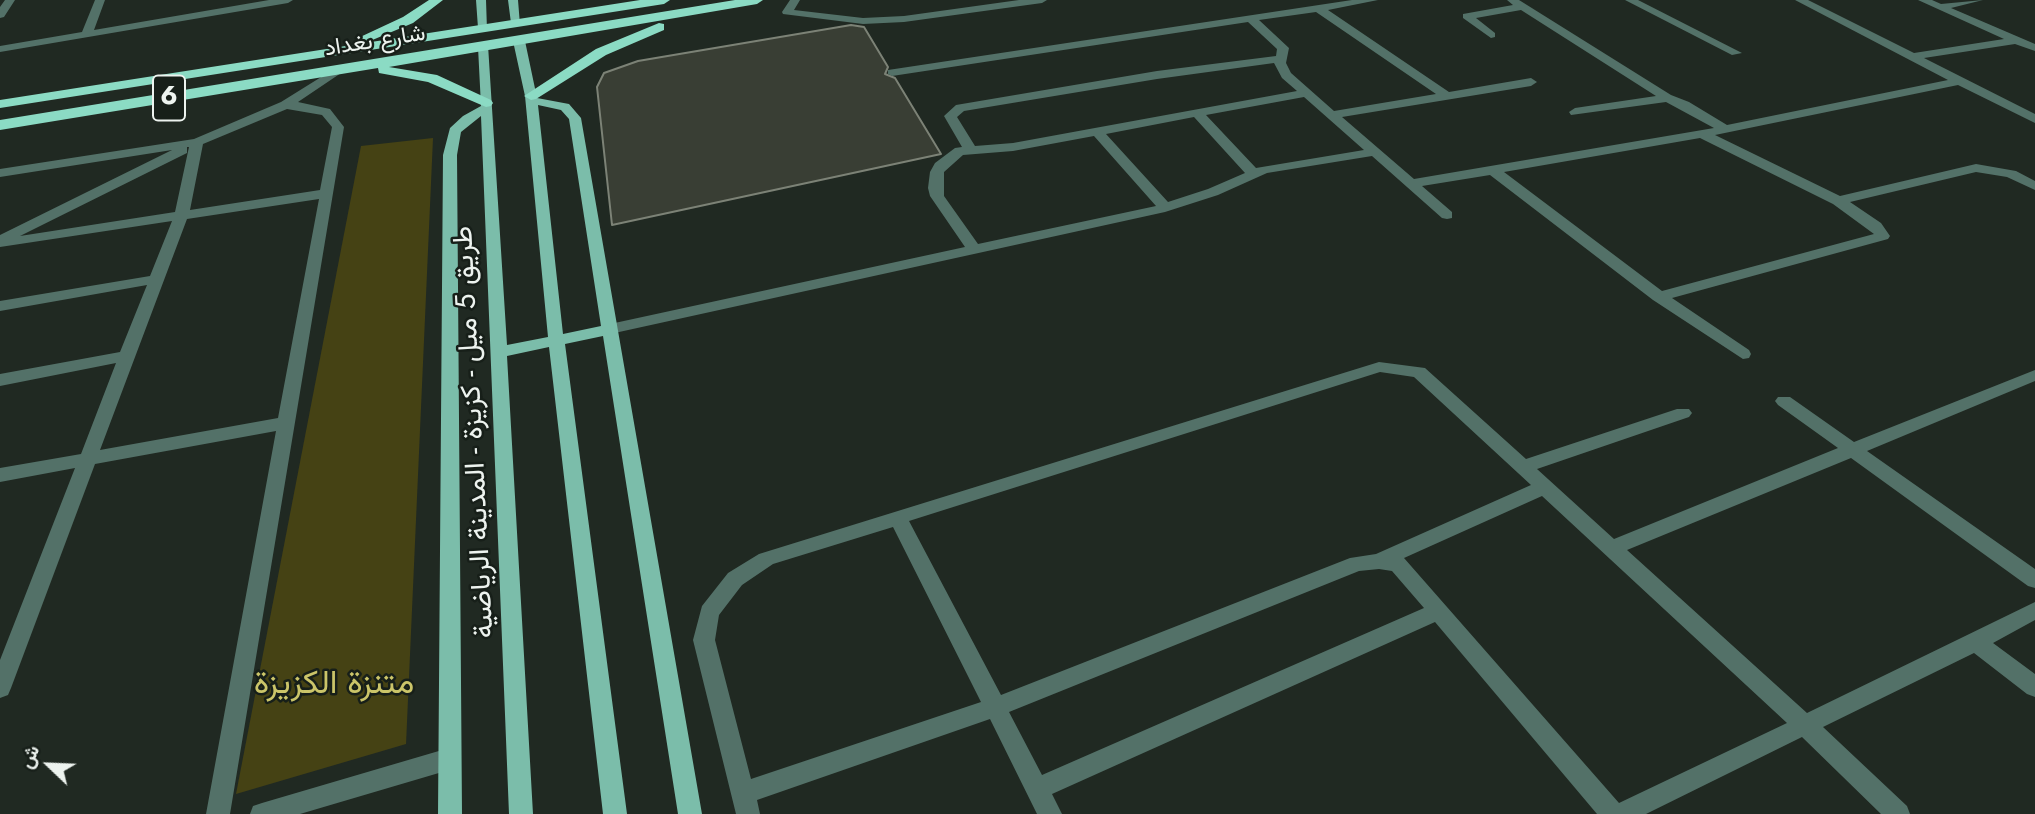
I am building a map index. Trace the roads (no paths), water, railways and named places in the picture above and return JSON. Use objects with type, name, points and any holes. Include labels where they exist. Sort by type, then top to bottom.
[{"type":"highway","points":[[274,63],[381,32],[408,20],[437,0]]},
{"type":"highway","name":"شارع بغداد","points":[[0,104],[664,0]]},
{"type":"highway","points":[[531,98],[577,66],[644,32],[756,0]]},
{"type":"highway","name":"شارع بغداد","points":[[0,125],[342,71],[756,0]]},
{"type":"highway","points":[[342,71],[393,71],[432,78],[486,105]]},
{"type":"main road","points":[[481,0],[483,28]]},
{"type":"main road","points":[[513,0],[516,23]]},
{"type":"main road","points":[[519,41],[531,98],[556,340],[615,814]]},
{"type":"main road","name":"طريق 5 ميل - كزيزة - المدينة الرياضية","points":[[484,47],[521,814]]},
{"type":"main road","points":[[531,98],[565,107],[575,118],[690,814]]},
{"type":"main road","points":[[450,814],[450,155],[455,131],[486,105]]},
{"type":"main road","points":[[500,352],[610,329]]},
{"type":"street","points":[[0,15],[10,0]]},
{"type":"street","points":[[87,34],[100,0]]},
{"type":"street","points":[[0,49],[288,0]]},
{"type":"street","points":[[795,0],[787,12],[836,20],[877,21],[1042,0]]},
{"type":"street","points":[[1268,0],[1286,13]]},
{"type":"street","points":[[891,72],[1373,0]]},
{"type":"street","points":[[1800,0],[2035,120]]},
{"type":"street","points":[[1923,0],[2034,46]]},
{"type":"street","points":[[1939,7],[1978,0]]},
{"type":"street","points":[[1637,1],[1736,53]]},
{"type":"street","points":[[1491,35],[1466,16],[1516,3],[1667,98],[1685,105],[1725,129]]},
{"type":"street","points":[[1318,8],[1447,96]]},
{"type":"street","points":[[1250,18],[1281,44],[1284,52],[1283,71],[1447,215]]},
{"type":"street","points":[[1910,57],[2018,40]]},
{"type":"street","points":[[970,149],[950,116],[960,108],[1146,76],[1282,59]]},
{"type":"street","points":[[0,242],[197,142],[285,105],[342,71]]},
{"type":"street","points":[[1412,184],[1702,134],[1959,81]]},
{"type":"street","points":[[1331,114],[1531,82]]},
{"type":"street","points":[[973,248],[937,196],[935,188],[940,166],[952,156],[970,149],[1013,147],[1305,93]]},
{"type":"street","points":[[1575,112],[1667,98]]},
{"type":"street","points":[[218,814],[338,128],[326,112],[311,107],[285,105]]},
{"type":"street","points":[[1196,112],[1252,172]]},
{"type":"street","points":[[1097,131],[1165,208]]},
{"type":"street","points":[[1659,297],[1884,236],[1875,226],[1838,201],[1702,134]]},
{"type":"street","points":[[0,173],[197,142]]},
{"type":"street","points":[[0,688],[182,213],[197,142]]},
{"type":"street","points":[[610,329],[1165,208],[1213,192],[1252,172],[1374,152]]},
{"type":"street","points":[[1838,201],[1976,168],[2011,174],[2035,186]]},
{"type":"street","points":[[1492,170],[1659,297],[1743,354]]},
{"type":"street","points":[[0,242],[328,193]]},
{"type":"street","points":[[0,306],[157,279]]},
{"type":"street","points":[[0,380],[127,356]]},
{"type":"street","points":[[1545,487],[1378,561],[1357,564],[746,804],[704,640],[709,612],[735,579],[766,559],[1379,367],[1419,372],[1612,548],[1805,725],[1898,814]]},
{"type":"street","points":[[1612,548],[1851,449],[2030,383]]},
{"type":"street","points":[[1784,401],[2035,580]]},
{"type":"street","points":[[1523,467],[1683,413]]},
{"type":"street","points":[[0,475],[286,423]]},
{"type":"street","points":[[898,518],[1050,814]]},
{"type":"street","points":[[1378,561],[1398,564],[1613,814]]},
{"type":"street","points":[[1621,814],[1976,642],[2035,610]]},
{"type":"street","points":[[1038,789],[1439,611]]},
{"type":"street","points":[[1976,642],[2035,687]]},
{"type":"street","points":[[261,814],[449,759]]},
{"type":"park label","name":"متنزة الكزيزة","points":[[334,685]]}]
